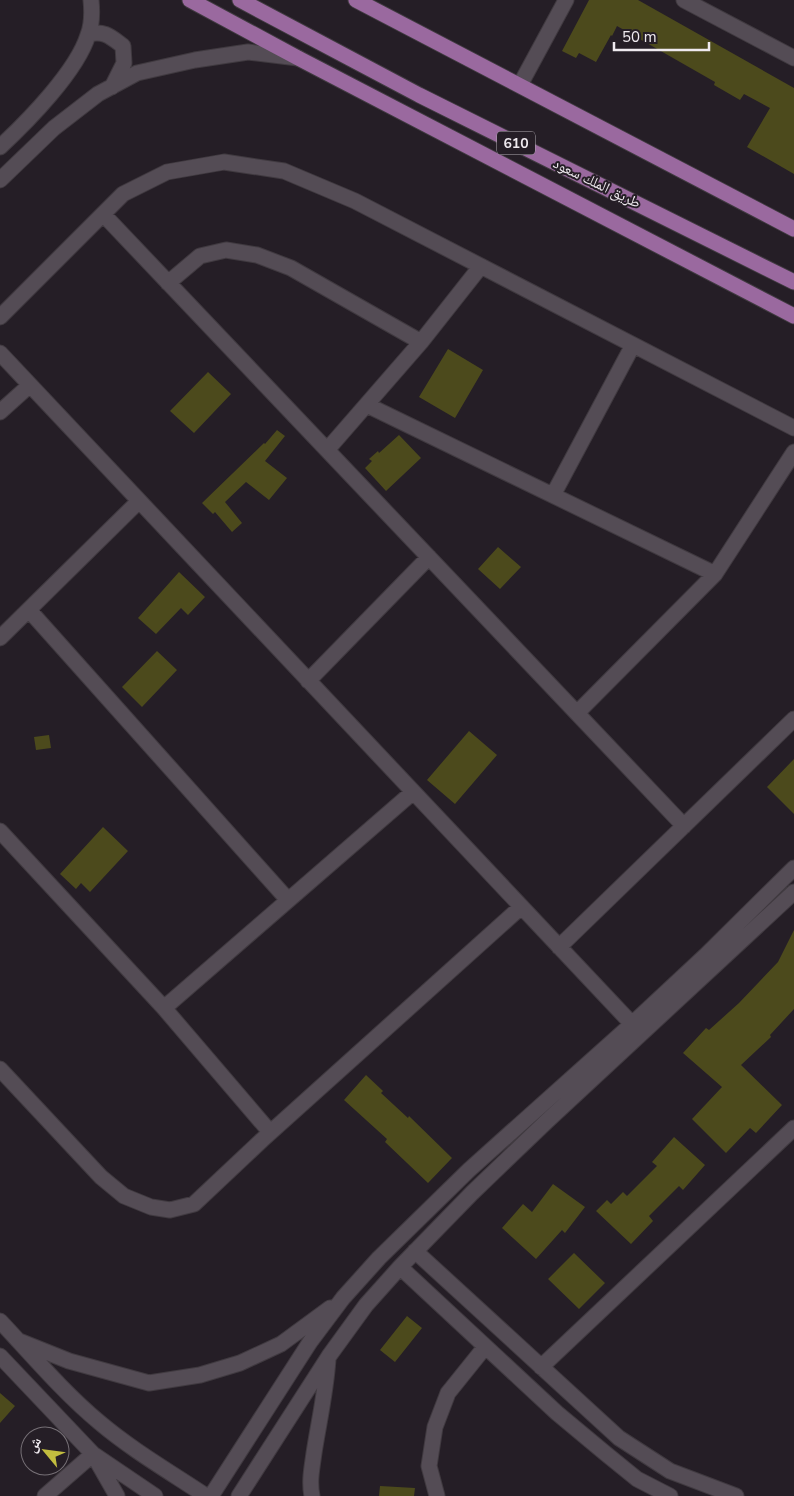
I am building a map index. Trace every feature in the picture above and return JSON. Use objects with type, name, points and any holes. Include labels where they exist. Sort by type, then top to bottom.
[{"type":"main road","points":[[190,0],[794,316]]},
{"type":"main road","name":"طريق الملك سعود","points":[[240,0],[419,95],[794,282]]},
{"type":"main road","points":[[356,0],[794,229]]},
{"type":"street","points":[[0,147],[26,122],[72,66],[89,34],[91,0]]},
{"type":"street","points":[[520,85],[566,0]]},
{"type":"street","points":[[684,0],[794,58]]},
{"type":"street","points":[[89,34],[97,32],[110,36],[123,46],[124,63],[112,87]]},
{"type":"street","points":[[0,180],[54,128],[98,94],[137,73],[195,60],[248,52],[298,58]]},
{"type":"street","points":[[0,317],[124,194],[168,172],[224,162],[284,171],[355,201],[794,428]]},
{"type":"street","points":[[103,214],[684,826]]},
{"type":"street","points":[[168,283],[200,256],[226,250],[258,255],[291,268],[422,342]]},
{"type":"street","points":[[327,450],[422,342],[481,266]]},
{"type":"street","points":[[553,495],[633,344]]},
{"type":"street","points":[[0,354],[632,1024]]},
{"type":"street","points":[[0,412],[30,385]]},
{"type":"street","points":[[367,405],[715,574]]},
{"type":"street","points":[[577,713],[715,574],[794,452]]},
{"type":"street","points":[[0,638],[139,501]]},
{"type":"street","points":[[308,681],[429,557]]},
{"type":"street","points":[[29,610],[288,900]]},
{"type":"street","points":[[559,947],[794,719]]},
{"type":"street","points":[[164,1008],[413,792]]},
{"type":"street","points":[[0,831],[164,1008],[270,1132]]},
{"type":"street","points":[[211,1496],[310,1342],[343,1298],[404,1231],[468,1170],[632,1024],[705,956],[794,868]]},
{"type":"street","points":[[239,1496],[328,1356],[366,1305],[400,1267],[472,1193],[547,1121],[794,892]]},
{"type":"street","points":[[2,1074],[101,1177],[124,1196],[151,1207],[170,1210],[194,1204],[270,1132],[521,907]]},
{"type":"street","points":[[541,1368],[794,1128]]},
{"type":"street","points":[[415,1251],[619,1438],[670,1471],[736,1496]]},
{"type":"street","points":[[400,1267],[557,1413],[637,1479],[670,1496]]},
{"type":"street","points":[[19,1341],[69,1360],[150,1383],[200,1375],[240,1363],[280,1344],[343,1298]]},
{"type":"street","points":[[0,1321],[65,1391],[99,1423],[206,1496]]},
{"type":"street","points":[[437,1496],[429,1466],[435,1427],[448,1393],[485,1347]]},
{"type":"street","points":[[0,1356],[94,1454],[155,1496]]},
{"type":"street","points":[[312,1496],[310,1485],[317,1432],[326,1386],[328,1356]]},
{"type":"street","points":[[45,1496],[94,1454]]},
{"type":"street","points":[[94,1454],[118,1496]]},
{"type":"building","points":[[589,0],[638,0],[794,88],[794,174],[747,147],[770,108],[744,94],[740,100],[714,85],[715,82],[617,26],[596,62],[579,53],[576,58],[562,51]]},
{"type":"building","points":[[448,349],[483,370],[455,418],[419,397]]},
{"type":"building","points":[[208,372],[231,394],[194,433],[170,411]]},
{"type":"building","points":[[277,430],[285,436],[265,461],[287,478],[269,500],[246,482],[225,502],[242,523],[232,532],[215,512],[213,514],[202,503],[265,444]]},
{"type":"building","points":[[399,435],[421,458],[386,491],[365,468],[372,461],[369,459],[378,451],[379,453]]},
{"type":"building","points":[[498,547],[521,567],[500,589],[478,569]]},
{"type":"building","points":[[179,572],[205,597],[188,615],[181,608],[156,634],[138,618]]},
{"type":"building","points":[[157,651],[177,670],[142,707],[122,687]]},
{"type":"building","points":[[469,731],[497,755],[455,804],[427,780]]},
{"type":"building","points":[[49,735],[51,748],[36,750],[34,737]]},
{"type":"building","points":[[794,759],[794,814],[767,787]]},
{"type":"building","points":[[103,827],[128,851],[90,892],[81,883],[76,889],[60,874]]},
{"type":"building","points":[[794,930],[794,1009],[770,1035],[771,1037],[741,1065],[782,1105],[756,1133],[750,1128],[726,1153],[692,1119],[722,1087],[683,1053],[706,1028],[709,1030],[739,1003],[778,962]]},
{"type":"building","points":[[366,1075],[383,1091],[381,1093],[408,1118],[409,1116],[452,1158],[428,1183],[385,1142],[387,1139],[344,1100]]},
{"type":"building","points":[[674,1137],[705,1165],[683,1190],[679,1186],[649,1216],[653,1221],[631,1244],[596,1211],[607,1200],[611,1204],[623,1192],[627,1196],[657,1166],[652,1162]]},
{"type":"building","points":[[553,1184],[585,1207],[565,1233],[562,1230],[536,1259],[502,1228],[523,1204],[532,1212]]},
{"type":"building","points":[[574,1253],[605,1283],[579,1309],[548,1279]]},
{"type":"building","points":[[407,1316],[422,1328],[395,1362],[380,1350]]},
{"type":"building","points":[[0,1393],[15,1406],[0,1423]]},
{"type":"building","points":[[380,1486],[415,1488],[414,1496],[379,1496]]}]
